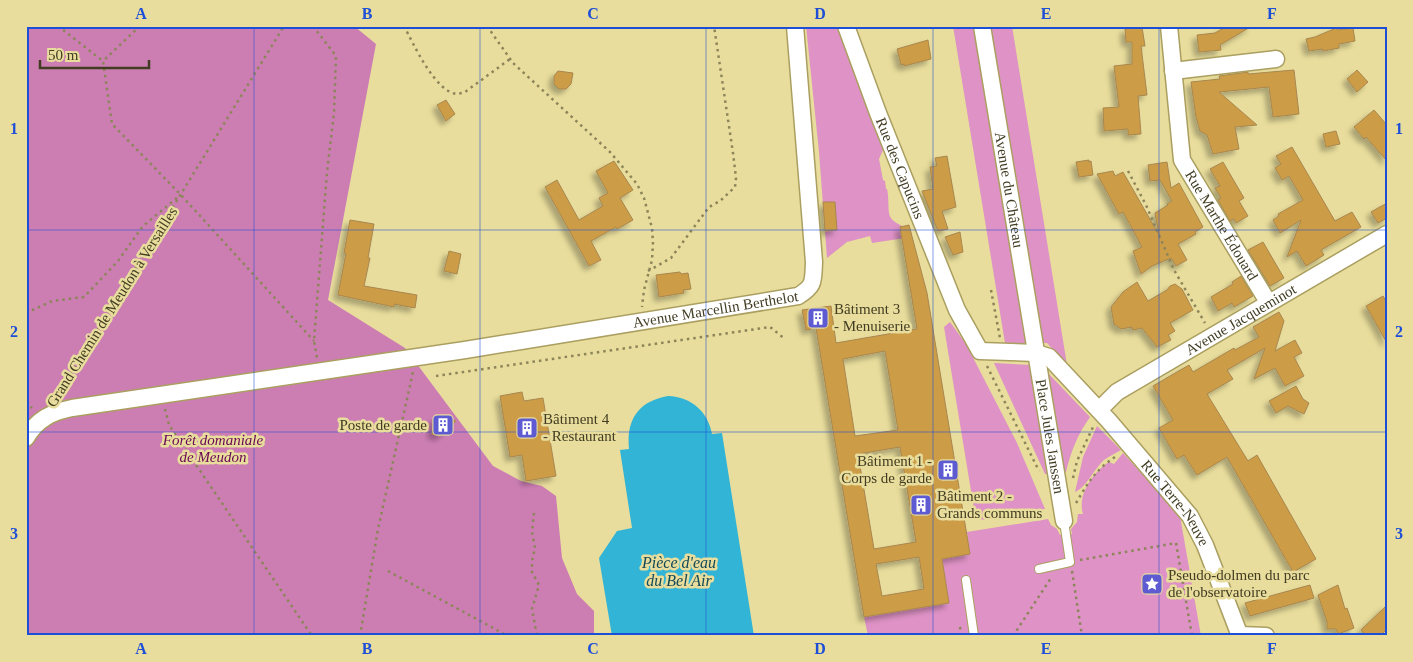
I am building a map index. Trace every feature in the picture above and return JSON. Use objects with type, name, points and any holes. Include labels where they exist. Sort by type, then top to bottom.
[{"type":"street","name":"Avenue Marcellin Berthelot","points":[[416,356],[783,300],[798,296],[809,289],[814,281],[814,262],[795,26]]},
{"type":"street","name":"Rue des Capucins","points":[[846,26],[878,113],[957,310],[980,351]]},
{"type":"street","name":"Avenue du Château","points":[[982,26],[1036,352]]},
{"type":"street","name":"Rue Marthe Édouard","points":[[1169,26],[1182,160],[1268,302]]},
{"type":"street","points":[[1174,71],[1276,59]]},
{"type":"street","name":"Avenue Jacqueminot","points":[[1100,410],[1117,392],[1387,234]]},
{"type":"street","points":[[980,351],[1036,352]]},
{"type":"street","name":"Place Jules Janssen","points":[[1036,352],[1049,357],[1100,410]]},
{"type":"street","name":"Place Jules Janssen","points":[[1036,352],[1064,521]]},
{"type":"street","name":"Grand Chemin de Meudon à Versailles","points":[[44,418],[57,411],[416,356]]},
{"type":"street","name":"Rue Terre-Neuve","points":[[1100,410],[1190,516],[1205,545],[1240,635]]},
{"type":"street","points":[[26,438],[31,429],[44,418]]},
{"type":"street","points":[[1240,635],[1266,636]]},
{"type":"lane","points":[[1039,568],[1070,562],[1064,521]]},
{"type":"lane","points":[[966,580],[974,636]]},
{"type":"path","points":[[58,26],[104,60],[112,124],[181,194],[314,341]]},
{"type":"path","points":[[104,60],[140,26]]},
{"type":"path","name":"Grand Chemin de Meudon à Versailles","points":[[44,418],[284,26]]},
{"type":"path","points":[[313,26],[336,56],[334,113],[327,172],[314,341],[319,371]]},
{"type":"path","points":[[404,26],[437,81],[445,89],[458,94],[476,85],[510,59]]},
{"type":"path","points":[[487,26],[510,59],[610,152],[637,184],[644,198],[652,228],[653,242],[652,260],[648,271],[642,307],[643,321]]},
{"type":"path","points":[[648,271],[671,258],[709,208],[734,187],[736,178],[733,153],[714,26]]},
{"type":"path","points":[[1128,171],[1146,205],[1174,270],[1212,336]]},
{"type":"path","points":[[26,313],[52,301],[84,297],[118,261],[143,226],[181,194]]},
{"type":"path","points":[[991,290],[1002,352]]},
{"type":"path","points":[[436,376],[770,326],[785,339]]},
{"type":"path","points":[[980,351],[1043,477]]},
{"type":"path","points":[[360,636],[378,529],[416,356]]},
{"type":"path","points":[[161,395],[169,425],[312,636]]},
{"type":"path","points":[[1073,478],[1077,461],[1100,410]]},
{"type":"path","points":[[1064,521],[1092,476],[1102,466],[1122,452],[1133,448]]},
{"type":"path","points":[[534,513],[532,532],[535,548],[532,572],[539,585],[532,609],[537,636]]},
{"type":"path","points":[[1013,636],[1049,581],[1070,562],[1176,543],[1192,636]]},
{"type":"path","points":[[1070,562],[1082,636]]},
{"type":"path","points":[[388,571],[508,636]]},
{"type":"shaded area","points":[[806,26],[837,26],[883,150],[879,159],[883,180],[887,189],[890,216],[906,229],[912,237],[872,243],[870,236],[847,242],[827,258],[819,152]]},
{"type":"shaded area","points":[[953,26],[976,26],[1028,343],[1005,343]]},
{"type":"shaded area","points":[[989,26],[1012,26],[1067,365],[1047,343],[1042,343]]},
{"type":"shaded area","points":[[950,322],[966,344],[1017,443],[1045,509],[988,520],[977,519],[944,327]]},
{"type":"shaded area","points":[[994,363],[1031,365],[1050,474],[1045,474]]},
{"type":"shaded area","points":[[1046,371],[1090,417],[1075,443],[1066,472],[1062,471]]},
{"type":"shaded area","points":[[1097,426],[1121,450],[1104,460],[1083,487],[1075,492],[1083,457]]},
{"type":"shaded area","points":[[1123,453],[1180,516],[1201,636],[868,636],[864,617],[949,603],[942,559],[970,554],[967,532],[1048,519],[1060,535],[1072,534],[1071,529],[1077,522],[1078,514],[1083,514],[1082,499],[1092,478],[1109,462],[1114,464]]},
{"type":"green space","name":"Forêt domaniale de Meudon","points":[[26,26],[354,26],[376,44],[328,300],[405,348],[493,466],[521,481],[542,486],[556,496],[562,558],[577,594],[594,611],[594,636],[26,636]]},
{"type":"water","name":"Pièce d'eau du Bel Air","points":[[668,396],[684,399],[698,407],[707,419],[712,434],[722,433],[754,636],[612,636],[599,558],[617,531],[632,528],[620,450],[629,449],[630,429],[636,413],[649,402]]},
{"type":"building","points":[[1227,26],[1252,26],[1220,45],[1221,50],[1199,52],[1197,35],[1215,33]]},
{"type":"building","points":[[1142,27],[1145,46],[1141,46],[1147,95],[1138,96],[1141,134],[1128,135],[1128,129],[1104,131],[1103,108],[1119,107],[1114,66],[1132,64],[1132,42],[1126,42],[1125,29]]},
{"type":"building","points":[[1336,28],[1337,30],[1353,28],[1355,41],[1339,44],[1339,48],[1309,51],[1306,39]]},
{"type":"building","points":[[928,40],[931,59],[904,66],[904,64],[901,65],[897,49]]},
{"type":"building","points":[[1294,70],[1299,114],[1273,117],[1269,87],[1219,92],[1257,125],[1235,127],[1239,149],[1213,154],[1207,135],[1200,131],[1191,82],[1220,79],[1219,76],[1248,72],[1248,74]]},
{"type":"building","points":[[1357,70],[1368,82],[1357,92],[1347,79]]},
{"type":"building","points":[[558,71],[573,73],[571,84],[566,89],[559,89],[554,84],[554,76]]},
{"type":"building","points":[[446,100],[455,114],[446,121],[437,105]]},
{"type":"building","points":[[1374,110],[1387,125],[1387,161],[1366,137],[1364,139],[1354,127]]},
{"type":"building","points":[[1336,131],[1340,144],[1326,147],[1323,134]]},
{"type":"building","points":[[1292,147],[1335,221],[1352,212],[1361,227],[1321,250],[1324,255],[1306,266],[1297,251],[1287,257],[1301,220],[1280,233],[1273,220],[1279,216],[1278,214],[1303,200],[1289,176],[1282,180],[1275,168],[1281,164],[1276,156]]},
{"type":"building","points":[[947,156],[956,207],[942,211],[948,229],[938,231],[922,191],[933,189],[930,167],[937,166],[935,158]]},
{"type":"building","points":[[1089,160],[1089,162],[1091,161],[1093,175],[1079,177],[1076,162]]},
{"type":"building","points":[[614,161],[633,190],[620,198],[633,220],[591,241],[601,260],[589,266],[545,187],[557,180],[579,220],[603,206],[599,198],[608,193],[596,171]]},
{"type":"building","points":[[1167,162],[1171,188],[1179,183],[1203,227],[1195,232],[1196,234],[1178,244],[1187,260],[1176,266],[1171,258],[1152,266],[1141,274],[1133,251],[1142,247],[1123,212],[1119,214],[1097,174],[1113,171],[1115,176],[1123,172],[1159,235],[1155,213],[1172,201],[1160,180],[1150,181],[1148,165]]},
{"type":"building","points":[[1223,162],[1244,198],[1239,201],[1248,216],[1236,223],[1234,219],[1230,221],[1218,200],[1221,198],[1215,188],[1220,186],[1210,169]]},
{"type":"building","points":[[823,202],[835,202],[837,230],[825,231]]},
{"type":"building","points":[[1387,203],[1387,218],[1378,223],[1371,212]]},
{"type":"building","points":[[350,220],[374,224],[364,286],[417,295],[415,308],[394,304],[394,307],[338,295]]},
{"type":"building","name":"Bâtiment 2 - Grands communs","points":[[909,225],[927,293],[970,554],[942,559],[949,603],[864,617],[816,328],[806,330],[802,310],[831,306],[836,343],[917,329],[900,227]],"holes":[[[885,351],[898,430],[855,436],[843,359]],[[900,447],[916,542],[874,549],[858,454]],[[919,557],[924,589],[882,596],[876,564]]]},
{"type":"building","points":[[960,232],[963,252],[953,255],[945,237]]},
{"type":"building","points":[[1263,242],[1284,278],[1270,286],[1248,250]]},
{"type":"building","points":[[449,251],[461,254],[457,274],[444,271]]},
{"type":"building","points":[[680,272],[681,274],[688,273],[691,289],[683,290],[684,293],[659,297],[656,275]]},
{"type":"building","points":[[1241,276],[1253,296],[1234,307],[1232,303],[1218,311],[1211,297],[1233,284],[1232,282]]},
{"type":"building","points":[[1137,282],[1148,301],[1175,284],[1182,289],[1193,310],[1170,323],[1175,331],[1168,335],[1171,340],[1157,347],[1142,328],[1133,330],[1132,327],[1121,329],[1114,324],[1111,307],[1123,292]]},
{"type":"building","points":[[1383,296],[1387,303],[1387,343],[1366,306]]},
{"type":"building","points":[[1279,312],[1284,321],[1275,351],[1295,340],[1302,353],[1294,357],[1304,376],[1285,386],[1275,368],[1254,379],[1265,348],[1227,370],[1233,379],[1207,394],[1248,461],[1257,455],[1316,559],[1293,572],[1227,457],[1197,475],[1184,455],[1177,459],[1159,428],[1173,420],[1153,386],[1189,365],[1193,372],[1234,348],[1235,350],[1259,337],[1253,327]]},
{"type":"building","points":[[1296,386],[1303,399],[1309,403],[1304,414],[1288,406],[1276,413],[1269,401]]},
{"type":"building","name":"Bâtiment 4 - Restaurant","points":[[522,392],[524,401],[543,398],[556,476],[526,481],[522,455],[510,457],[500,396]]},
{"type":"building","name":"Poste de garde","points":[[435,417],[456,421],[440,436],[432,434]]},
{"type":"building","points":[[1310,585],[1314,598],[1250,616],[1245,603]]},
{"type":"building","points":[[1338,585],[1345,609],[1347,608],[1354,628],[1338,634],[1336,629],[1327,629],[1327,622],[1318,595]]},
{"type":"building","points":[[1387,605],[1387,629],[1380,636],[1367,636],[1361,630]]},
{"type":"place","name":"Bâtiment 3 - Menuiserie","points":[[818,318]]},
{"type":"place","name":"Poste de garde","points":[[443,425]]},
{"type":"place","name":"Bâtiment 4 - Restaurant","points":[[527,428]]},
{"type":"place","name":"Bâtiment 1 - Corps de garde","points":[[948,470]]},
{"type":"place","name":"Bâtiment 2 - Grands communs","points":[[921,505]]},
{"type":"place","name":"Pseudo-dolmen du parc de l'observatoire","points":[[1152,584]]}]
